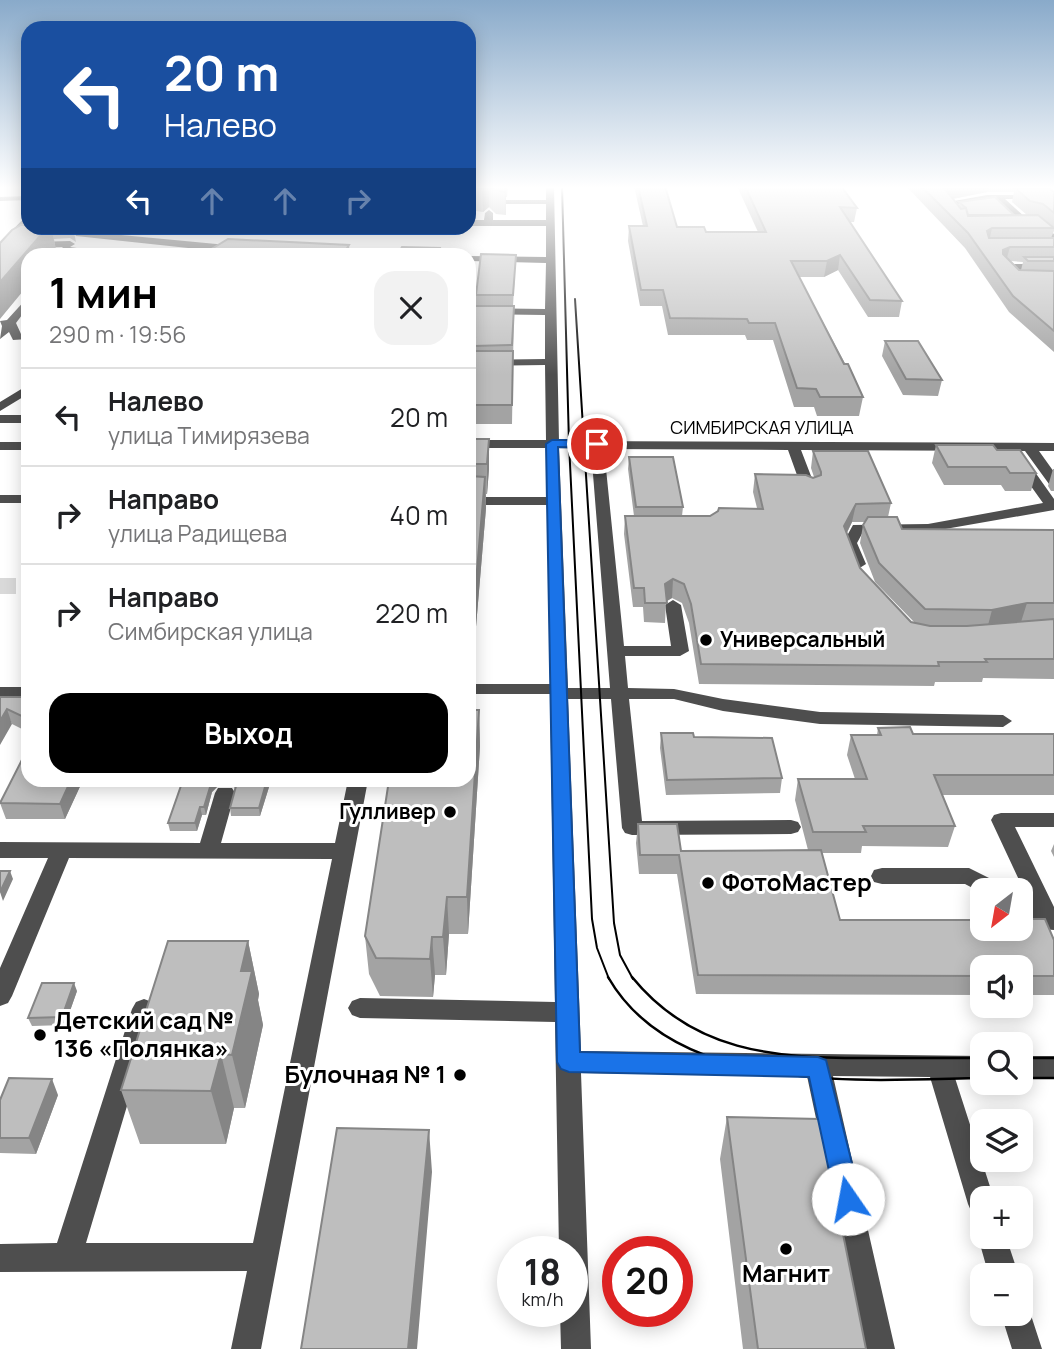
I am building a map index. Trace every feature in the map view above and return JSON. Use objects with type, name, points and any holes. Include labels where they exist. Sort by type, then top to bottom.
[{"type":"street","points":[[551,249],[552,444],[576,1349]]},
{"type":"street","points":[[476,257],[551,260]]},
{"type":"street","points":[[1054,267],[1006,267],[1020,282],[1054,282]]},
{"type":"street","points":[[476,300],[551,306]]},
{"type":"street","points":[[476,311],[551,306]]},
{"type":"street","points":[[0,336],[5,323],[21,307]]},
{"type":"street","points":[[5,323],[17,338],[21,337]]},
{"type":"street","points":[[476,363],[551,362]]},
{"type":"street","points":[[0,407],[21,394]]},
{"type":"street","points":[[0,419],[21,419]]},
{"type":"street","name":"СИМБИРСКАЯ УЛИЦА","points":[[476,444],[1054,447]]},
{"type":"street","points":[[597,444],[632,828],[791,827]]},
{"type":"street","points":[[793,445],[809,489]]},
{"type":"street","points":[[0,446],[21,446]]},
{"type":"street","points":[[862,575],[850,543],[858,528],[928,528],[1052,506],[1010,447]]},
{"type":"street","points":[[1029,447],[1054,481]]},
{"type":"street","points":[[0,499],[21,499]]},
{"type":"street","points":[[476,501],[554,501]]},
{"type":"street","points":[[604,526],[623,526]]},
{"type":"street","points":[[616,651],[680,651],[673,605]]},
{"type":"street","points":[[476,689],[674,694],[723,705],[820,718],[1003,720]]},
{"type":"street","points":[[0,692],[21,692]]},
{"type":"street","points":[[246,1349],[357,787]]},
{"type":"street","points":[[208,851],[225,793]]},
{"type":"street","points":[[1052,927],[1001,820],[1054,820]]},
{"type":"street","points":[[0,850],[345,851]]},
{"type":"street","points":[[2,985],[61,851]]},
{"type":"street","points":[[882,876],[972,878]]},
{"type":"street","points":[[1033,914],[1052,927]]},
{"type":"street","points":[[360,1008],[566,1012]]},
{"type":"street","points":[[67,1257],[144,1009]]},
{"type":"street","points":[[569,1062],[970,1067]]},
{"type":"street","points":[[818,1067],[880,1349]]},
{"type":"street","points":[[939,1067],[976,1186]]},
{"type":"street","points":[[1033,1067],[1054,1067]]},
{"type":"street","points":[[0,1258],[264,1257]]},
{"type":"street","points":[[1020,1326],[1027,1349]]},
{"type":"building","points":[[0,249],[21,249],[21,258],[0,282]]},
{"type":"building","points":[[633,249],[868,249],[902,301],[870,300],[840,255],[827,261],[791,261],[844,364],[848,364],[863,397],[820,397],[816,389],[797,388],[775,323],[749,323],[747,319],[670,318],[663,290],[641,290]]},
{"type":"building","points":[[979,249],[1005,249],[1003,254],[1019,270],[1054,271],[1054,331],[1013,296]]},
{"type":"building","points":[[481,254],[516,255],[513,295],[476,295]]},
{"type":"building","points":[[1024,257],[1054,257],[1054,261],[1028,261]]},
{"type":"building","points":[[476,306],[514,306],[512,345],[476,346]]},
{"type":"building","points":[[885,341],[918,341],[942,380],[906,379]]},
{"type":"building","points":[[476,351],[513,351],[512,405],[476,405]]},
{"type":"building","points":[[476,439],[489,439],[487,464],[476,464]]},
{"type":"building","points":[[936,445],[993,445],[997,450],[1020,450],[1036,473],[1010,473],[1006,467],[948,467]]},
{"type":"building","points":[[813,451],[868,451],[891,503],[856,504],[844,526],[860,568],[911,622],[930,626],[967,626],[1054,619],[1054,659],[985,659],[987,662],[938,662],[939,666],[701,664],[691,604],[684,584],[673,579],[665,584],[667,603],[645,603],[644,588],[634,588],[625,516],[710,516],[719,508],[763,509],[755,474],[806,475],[813,478],[821,475]]},
{"type":"building","points":[[629,457],[673,457],[683,507],[636,507]]},
{"type":"building","points":[[476,476],[485,477],[476,582]]},
{"type":"building","points":[[868,517],[897,517],[902,529],[1054,530],[1054,603],[1027,603],[992,610],[925,609],[879,563],[863,525]]},
{"type":"building","points":[[0,697],[21,697],[21,716],[7,709],[0,721]]},
{"type":"building","points":[[476,710],[479,710],[476,757]]},
{"type":"building","points":[[910,727],[913,734],[1054,734],[1054,775],[934,775],[955,826],[863,826],[866,832],[813,832],[798,779],[867,779],[851,735],[881,735],[878,728]]},
{"type":"building","points":[[661,733],[693,733],[694,737],[772,738],[782,778],[667,780]]},
{"type":"building","points":[[21,762],[21,787],[68,787],[60,804],[0,803]]},
{"type":"building","points":[[181,787],[210,787],[204,807],[200,807],[195,823],[168,823]]},
{"type":"building","points":[[236,787],[265,787],[259,808],[230,808]]},
{"type":"building","points":[[388,787],[474,787],[467,897],[447,897],[443,937],[432,937],[430,959],[376,958],[365,936]]},
{"type":"building","points":[[638,824],[677,824],[681,851],[821,850],[840,920],[970,920],[970,942],[1032,942],[1033,919],[1045,919],[1054,940],[1054,976],[1033,976],[1033,955],[970,955],[970,976],[698,975],[679,855],[640,855]]},
{"type":"building","points":[[0,871],[10,871],[0,892]]},
{"type":"building","points":[[168,941],[248,941],[241,971],[252,971],[232,1055],[221,1054],[211,1091],[121,1090]]},
{"type":"building","points":[[42,983],[74,983],[62,1017],[28,1018]]},
{"type":"building","points":[[9,1078],[52,1079],[29,1138],[0,1138],[0,1100]]},
{"type":"building","points":[[727,1117],[820,1119],[866,1349],[758,1349]]},
{"type":"building","points":[[337,1128],[429,1130],[408,1349],[301,1349]]},
{"type":"tunnel","points":[[0,586],[21,586]]},
{"type":"tram line","points":[[564,249],[569,443],[592,919],[597,948],[608,978]]},
{"type":"tram line","points":[[575,299],[614,923],[620,955],[633,979]]},
{"type":"tram line","points":[[632,977],[656,1002],[681,1021],[708,1036],[737,1046],[798,1056],[831,1058],[970,1058]]},
{"type":"tram line","points":[[608,978],[639,1016],[679,1044],[726,1062],[777,1073],[830,1079],[970,1078]]},
{"type":"tram line","points":[[1033,1058],[1054,1058]]},
{"type":"tram line","points":[[1033,1078],[1054,1078]]},
{"type":"place","name":"Универсальный","points":[[706,640]]},
{"type":"place","name":"Гулливер","points":[[450,812]]},
{"type":"place","name":"ФотоМастер","points":[[708,883]]},
{"type":"place","name":"Детский сад № 136 «Полянка»","points":[[40,1035]]},
{"type":"place","name":"Булочная № 1","points":[[460,1075]]},
{"type":"place","name":"Магнит","points":[[786,1249]]},
{"type":"route","points":[[597,444],[552,444],[569,1062],[818,1067],[848,1199]]}]
